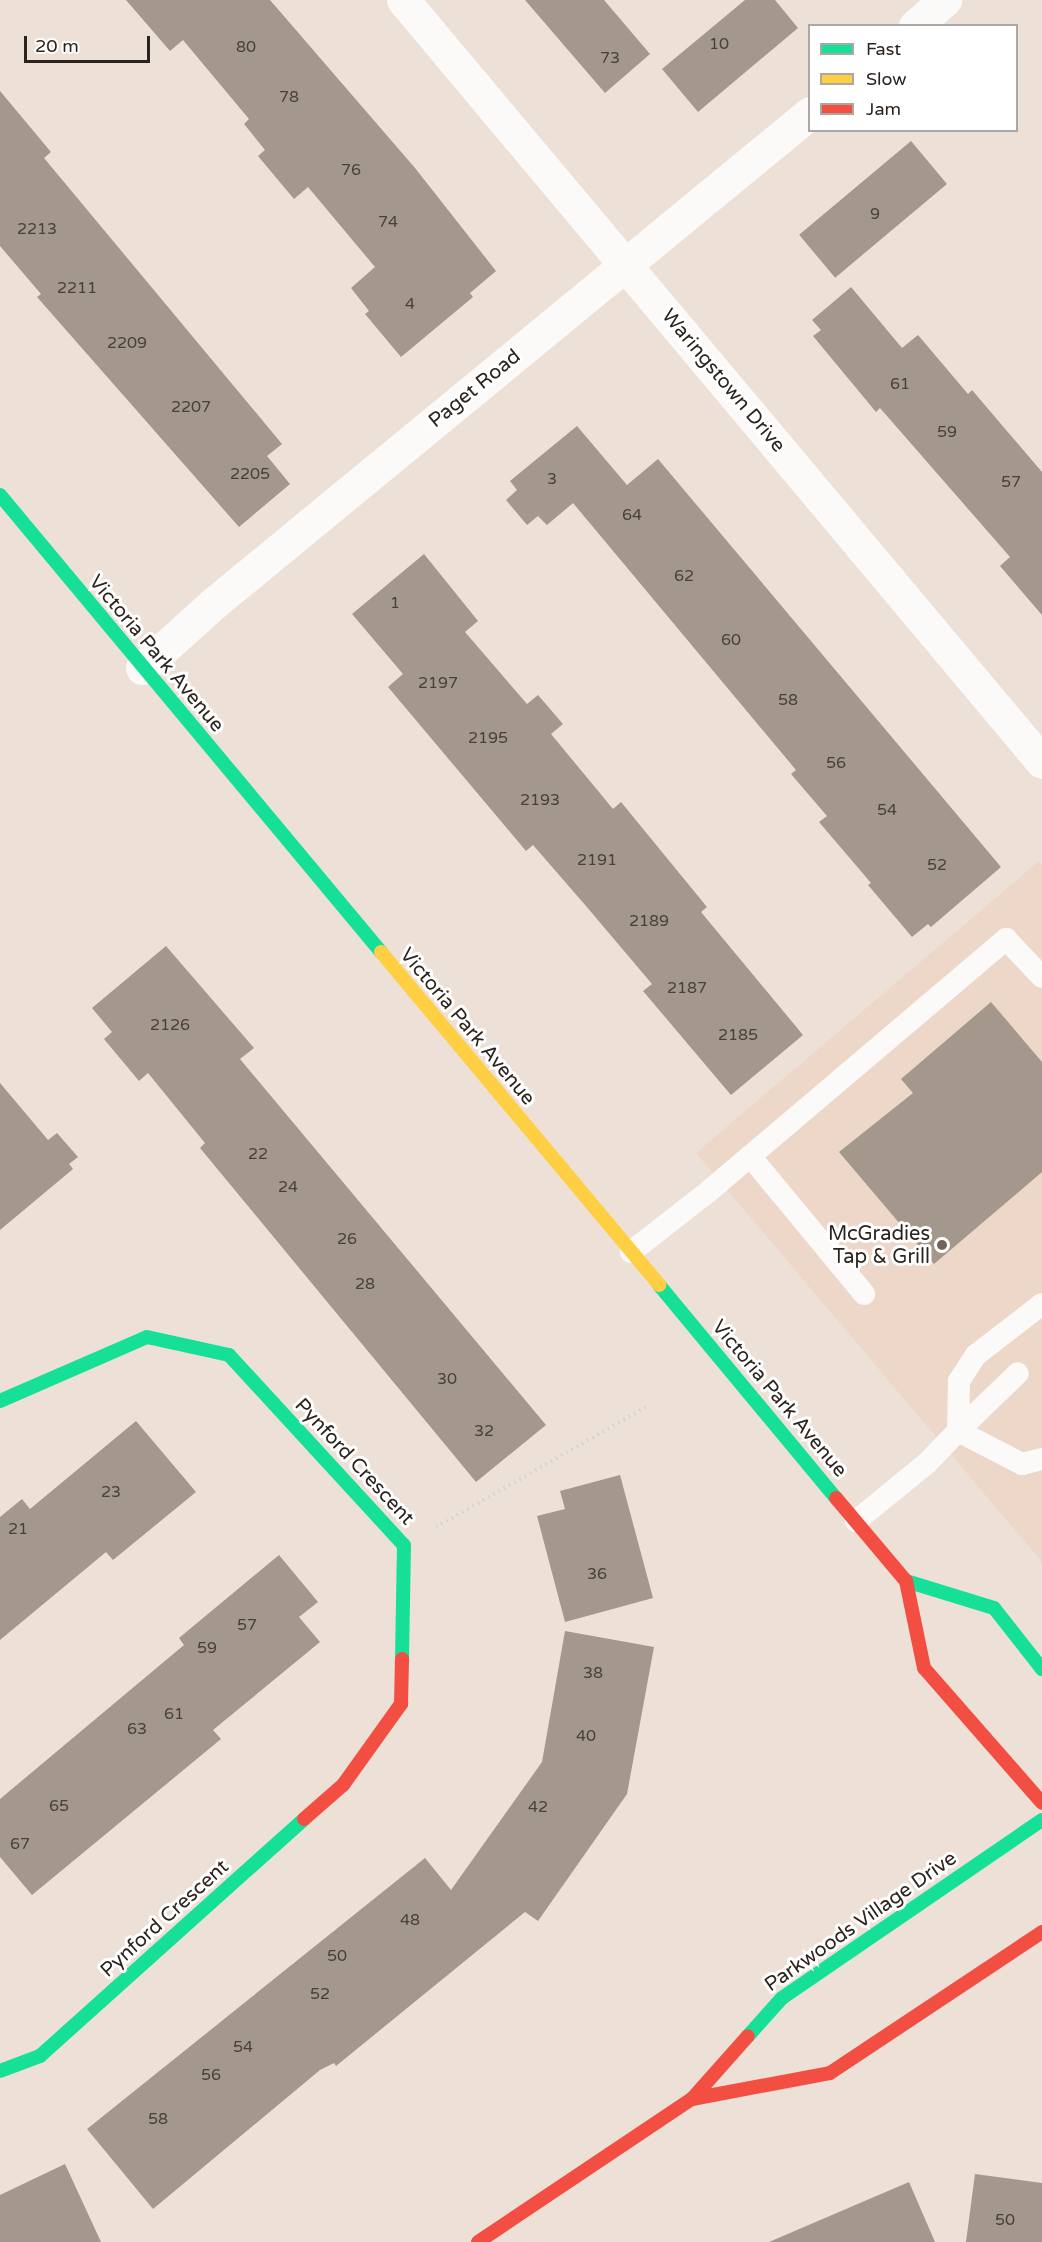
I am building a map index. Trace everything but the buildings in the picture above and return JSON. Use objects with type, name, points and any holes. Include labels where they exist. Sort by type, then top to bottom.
[{"type":"main road","name":"Victoria Park Avenue","points":[[0,495],[906,1581],[924,1668],[1042,1803]]},
{"type":"main road","name":"Pynford Crescent","points":[[0,1401],[147,1337],[229,1355],[404,1545],[401,1704],[343,1785],[40,2056],[0,2071]]},
{"type":"main road","points":[[906,1581],[994,1608],[1042,1669]]},
{"type":"main road","name":"Parkwoods Village Drive","points":[[477,2242],[692,2099],[782,1998],[1042,1820]]},
{"type":"main road","name":"Parkwoods Village Drive","points":[[692,2099],[830,2073],[1042,1932]]},
{"type":"street","name":"Waringstown Drive","points":[[403,0],[1042,762]]},
{"type":"street","points":[[917,24],[945,0]]},
{"type":"street","name":"Paget Road","points":[[142,668],[214,603],[808,115]]},
{"type":"lane","points":[[631,1252],[750,1156],[1006,939],[1042,977]]},
{"type":"lane","points":[[750,1156],[864,1294]]},
{"type":"lane","points":[[958,1431],[959,1381],[976,1355],[1042,1304]]},
{"type":"lane","points":[[856,1521],[927,1463],[1018,1373]]},
{"type":"lane","points":[[958,1431],[1022,1464],[1042,1459]]},
{"type":"path","points":[[404,1545],[648,1406]]},
{"type":"shaded area","points":[[1039,861],[1042,865],[1042,1562],[696,1153]]},
{"type":"traffic: fast","points":[[0,495],[381,952]]},
{"type":"traffic: fast","points":[[659,1285],[836,1498]]},
{"type":"traffic: fast","points":[[0,1401],[147,1337],[229,1355],[404,1545],[402,1659]]},
{"type":"traffic: fast","points":[[906,1581],[994,1608],[1042,1669]]},
{"type":"traffic: fast","points":[[0,2071],[40,2056],[304,1819]]},
{"type":"traffic: fast","points":[[748,2036],[782,1998],[1042,1820]]},
{"type":"traffic: slow","points":[[381,952],[659,1285]]},
{"type":"traffic: jam","points":[[836,1498],[906,1581],[924,1668],[1042,1803]]},
{"type":"traffic: jam","points":[[304,1819],[343,1785],[401,1704],[402,1659]]},
{"type":"traffic: jam","points":[[692,2099],[830,2073],[1042,1932]]},
{"type":"traffic: jam","points":[[478,2242],[692,2099],[748,2036]]},
{"type":"place","name":"McGradies Tap & Grill","points":[[942,1245]]}]
